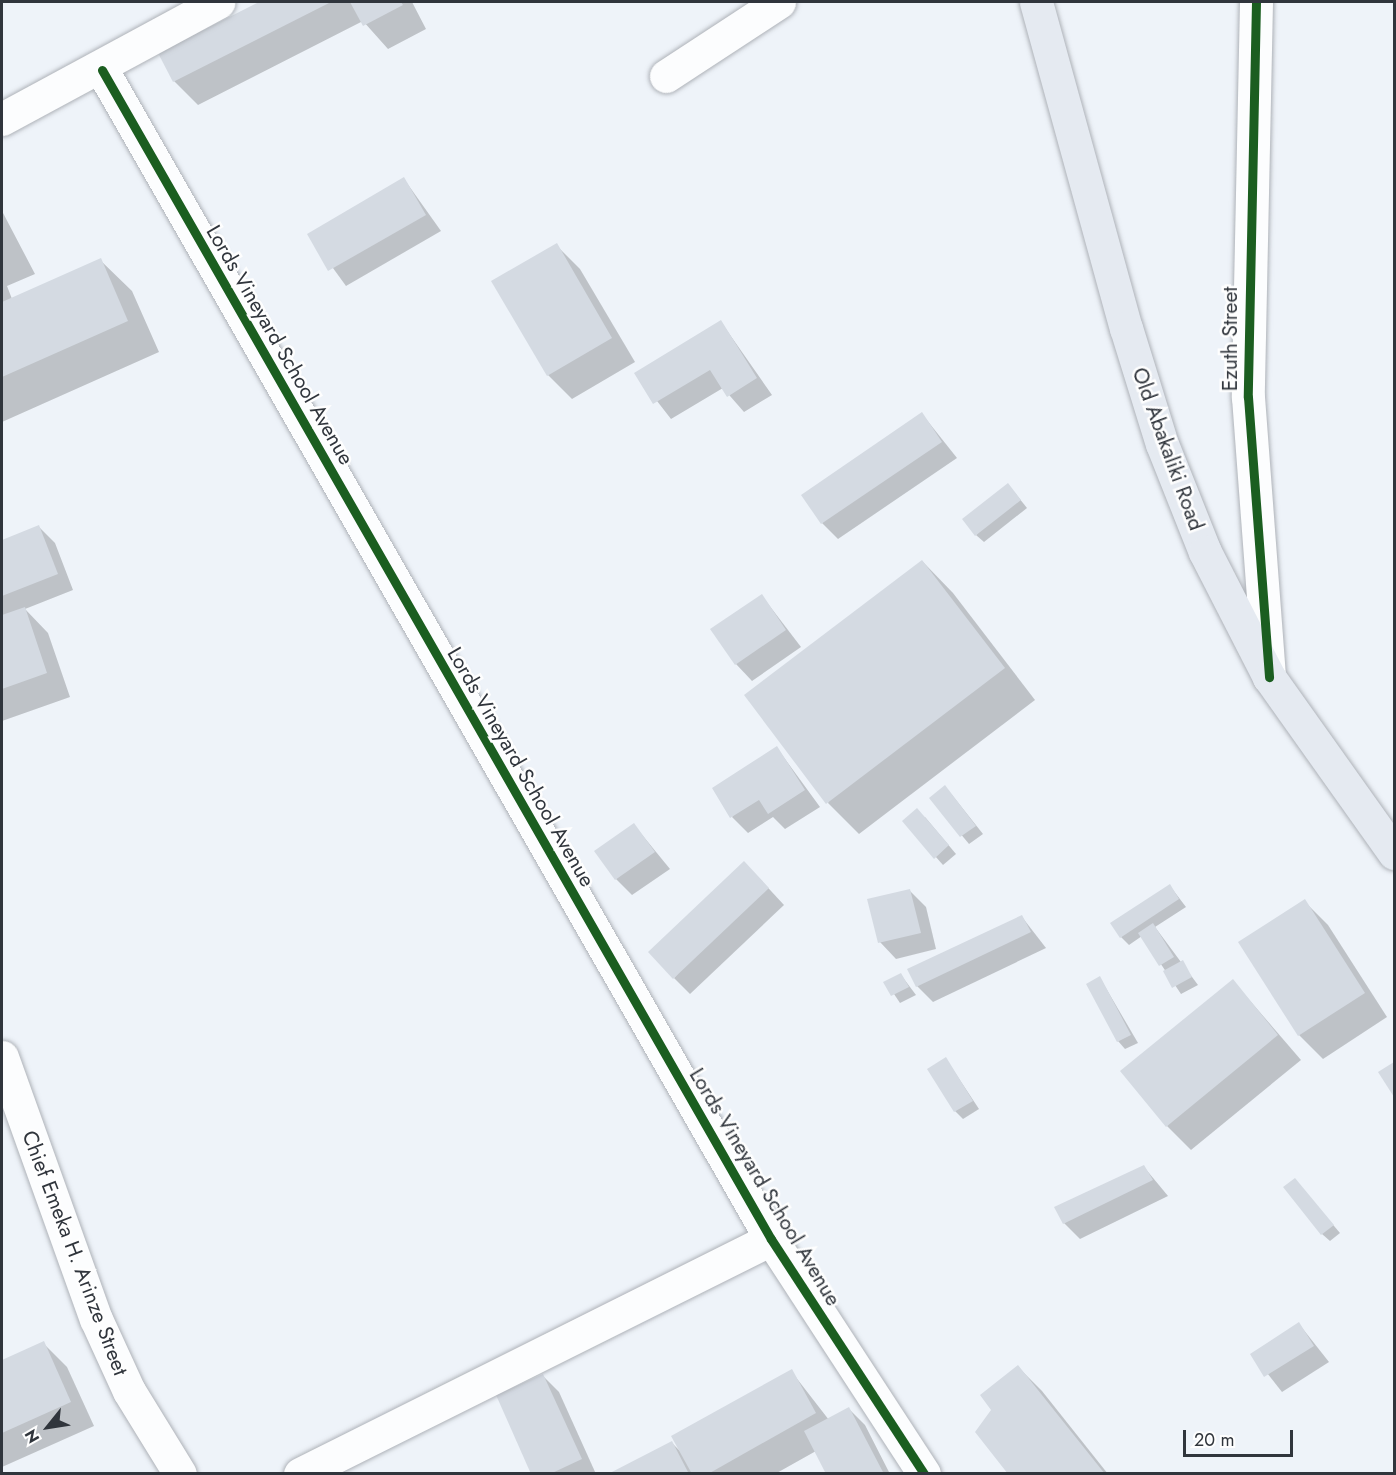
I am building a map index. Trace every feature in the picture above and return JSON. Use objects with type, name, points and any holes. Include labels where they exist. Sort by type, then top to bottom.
[{"type":"main road","name":"Old Abakaliki Road","points":[[1036,2],[1162,444],[1205,552],[1269,677],[1395,853]]},
{"type":"street","points":[[2,119],[102,70],[218,2]]},
{"type":"street","points":[[666,76],[779,2]]},
{"type":"street","name":"Ezuth Street","points":[[1256,2],[1248,397],[1269,677]]},
{"type":"street","name":"Lords Vineyard School Avenue","points":[[102,70],[771,1239],[924,1473]]},
{"type":"street","name":"Chief Emeka H. Arinze Street","points":[[2,1057],[96,1319],[129,1391],[180,1473]]},
{"type":"street","points":[[300,1473],[771,1239]]},
{"type":"building","points":[[259,2],[331,2],[173,82],[158,53]]},
{"type":"building","points":[[350,2],[401,2],[403,5],[363,26]]},
{"type":"building","points":[[404,177],[426,215],[328,271],[307,234]]},
{"type":"building","points":[[557,243],[612,338],[547,376],[491,281]]},
{"type":"building","points":[[101,258],[128,321],[2,377],[2,302]]},
{"type":"building","points":[[721,320],[757,378],[727,397],[710,370],[653,404],[634,373]]},
{"type":"building","points":[[922,412],[942,442],[821,524],[801,495]]},
{"type":"building","points":[[1008,483],[1021,500],[975,536],[962,519]]},
{"type":"building","points":[[39,525],[58,574],[2,596],[2,540]]},
{"type":"building","points":[[922,560],[1005,668],[826,804],[744,695]]},
{"type":"building","points":[[762,594],[786,630],[735,665],[710,629]]},
{"type":"building","points":[[25,607],[47,673],[2,689],[2,615]]},
{"type":"building","points":[[777,746],[805,790],[768,814],[759,800],[730,818],[712,788]]},
{"type":"building","points":[[945,785],[976,826],[960,837],[929,798]]},
{"type":"building","points":[[917,808],[949,845],[934,859],[902,821]]},
{"type":"building","points":[[634,823],[655,852],[615,880],[594,851]]},
{"type":"building","points":[[744,861],[769,888],[673,979],[648,952]]},
{"type":"building","points":[[1170,884],[1179,899],[1120,938],[1110,923]]},
{"type":"building","points":[[910,889],[921,933],[878,943],[867,899]]},
{"type":"building","points":[[1305,899],[1365,993],[1298,1036],[1238,942]]},
{"type":"building","points":[[1022,915],[1031,932],[916,987],[907,969]]},
{"type":"building","points":[[1153,923],[1174,957],[1159,966],[1138,933]]},
{"type":"building","points":[[1183,960],[1192,977],[1172,988],[1163,971]]},
{"type":"building","points":[[901,973],[909,987],[891,996],[883,982]]},
{"type":"building","points":[[1100,976],[1131,1035],[1117,1042],[1086,984]]},
{"type":"building","points":[[1233,979],[1278,1035],[1166,1127],[1120,1071]]},
{"type":"building","points":[[946,1057],[973,1101],[954,1112],[927,1069]]},
{"type":"building","points":[[1394,1062],[1394,1097],[1378,1072]]},
{"type":"building","points":[[1144,1165],[1153,1180],[1063,1224],[1054,1207]]},
{"type":"building","points":[[1295,1178],[1334,1225],[1321,1235],[1283,1187]]},
{"type":"building","points":[[1299,1322],[1314,1346],[1264,1377],[1250,1354]]},
{"type":"building","points":[[44,1341],[71,1402],[2,1433],[2,1360]]},
{"type":"building","points":[[1018,1365],[1105,1474],[1008,1474],[975,1432],[991,1410],[980,1395]]},
{"type":"building","points":[[792,1369],[816,1413],[708,1474],[692,1474],[671,1436]]},
{"type":"building","points":[[543,1374],[582,1459],[550,1474],[531,1474],[496,1395]]},
{"type":"building","points":[[849,1407],[884,1474],[826,1474],[804,1431]]},
{"type":"building","points":[[672,1441],[689,1474],[608,1474]]},
{"type":"cycle path","points":[[1256,2],[1248,397],[1269,677]]},
{"type":"cycle path","points":[[102,70],[771,1239],[924,1474]]}]
